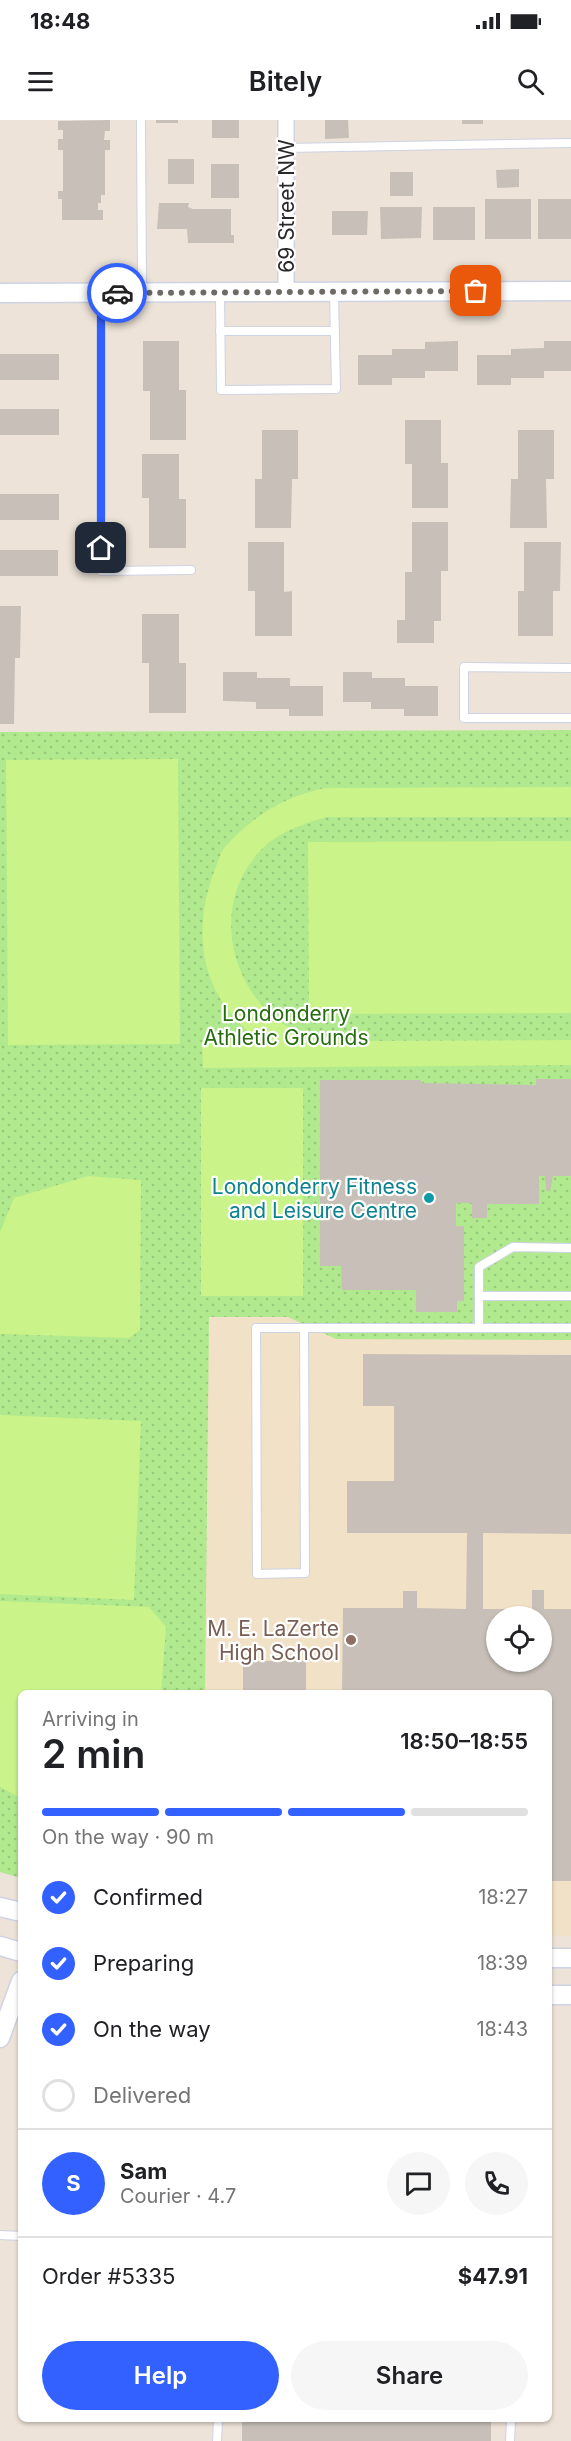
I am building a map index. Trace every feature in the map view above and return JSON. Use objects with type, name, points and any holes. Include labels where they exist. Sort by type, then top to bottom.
[{"type":"street","name":"69 Street NW","points":[[286,120],[286,293]]},
{"type":"street","points":[[0,293],[571,291]]},
{"type":"street","points":[[0,1907],[18,1911]]},
{"type":"street","points":[[0,1946],[18,1951]]},
{"type":"street","points":[[552,1958],[571,1958]]},
{"type":"street","points":[[0,2038],[18,1989]]},
{"type":"street","points":[[552,1995],[571,1995]]},
{"type":"lane","points":[[141,120],[141,293]]},
{"type":"lane","points":[[286,148],[571,143]]},
{"type":"lane","points":[[220,293],[221,390],[336,389],[334,292]]},
{"type":"lane","points":[[101,293],[101,571],[191,570]]},
{"type":"lane","points":[[220,331],[334,331]]},
{"type":"lane","points":[[571,668],[464,667],[464,718],[571,718]]},
{"type":"lane","points":[[479,1327],[479,1267],[513,1247],[571,1248]]},
{"type":"lane","points":[[479,1296],[571,1296]]},
{"type":"lane","points":[[304,1328],[306,1574],[257,1574],[256,1328],[479,1327],[571,1328]]},
{"type":"lane","points":[[0,2235],[18,2236]]},
{"type":"lane","points":[[217,2441],[218,2422]]},
{"type":"lane","points":[[510,2441],[511,2422]]},
{"type":"shaded area","name":"M. E. LaZerte High School","points":[[208,1317],[288,1317],[337,1339],[571,1340],[571,1936],[552,1935],[552,1690],[205,1690]]},
{"type":"green space","name":"Londonderry Athletic Grounds","points":[[571,730],[571,1340],[336,1339],[288,1317],[209,1317],[205,1690],[18,1690],[18,1877],[0,1872],[0,732]]},
{"type":"green space","points":[[178,759],[180,1044],[8,1045],[6,760]]},
{"type":"green space","points":[[571,787],[571,817],[326,817],[297,827],[271,841],[253,860],[240,881],[233,905],[231,929],[235,953],[243,977],[256,998],[274,1017],[302,1033],[336,1040],[357,1041],[571,1040],[571,1065],[203,1068],[202,1041],[256,1040],[228,1010],[212,983],[202,934],[206,901],[221,853],[234,837],[257,818],[296,796],[325,788]]},
{"type":"green space","points":[[571,841],[571,1013],[309,1014],[308,842]]},
{"type":"green space","points":[[201,1088],[303,1088],[303,1296],[201,1296]]},
{"type":"green space","points":[[88,1176],[141,1180],[140,1330],[129,1338],[0,1334],[0,1232],[14,1198]]},
{"type":"green space","points":[[0,1415],[141,1421],[134,1600],[0,1594]]},
{"type":"green space","points":[[0,1601],[149,1607],[166,1627],[161,1690],[18,1690],[18,1796],[0,1787]]},
{"type":"building","points":[[110,120],[110,131],[105,131],[104,140],[110,140],[110,150],[105,150],[105,195],[101,195],[101,203],[98,203],[98,210],[103,210],[103,220],[62,220],[62,199],[58,199],[58,191],[63,191],[63,150],[58,150],[58,139],[63,139],[63,130],[58,130],[58,121]]},
{"type":"building","points":[[156,120],[178,120],[178,123],[156,123]]},
{"type":"building","points":[[212,120],[239,120],[239,138],[212,138]]},
{"type":"building","points":[[325,120],[348,120],[349,138],[325,139]]},
{"type":"building","points":[[462,120],[483,120],[483,124],[462,124]]},
{"type":"building","points":[[168,159],[194,159],[194,184],[168,184]]},
{"type":"building","points":[[211,164],[239,164],[239,198],[211,198]]},
{"type":"building","points":[[519,169],[519,187],[497,188],[496,170]]},
{"type":"building","points":[[390,172],[413,172],[413,196],[390,196]]},
{"type":"building","points":[[485,199],[531,199],[531,239],[485,239]]},
{"type":"building","points":[[538,199],[571,199],[571,239],[538,239]]},
{"type":"building","points":[[159,203],[189,203],[188,207],[193,209],[231,209],[231,235],[234,235],[234,243],[188,243],[187,229],[157,229]]},
{"type":"building","points":[[380,207],[422,207],[421,238],[381,239]]},
{"type":"building","points":[[433,207],[475,207],[475,240],[433,240]]},
{"type":"building","points":[[332,211],[368,211],[367,235],[332,235]]},
{"type":"building","points":[[143,341],[179,341],[179,390],[186,390],[186,440],[150,440],[150,391],[143,391]]},
{"type":"building","points":[[458,341],[458,371],[425,371],[425,378],[392,378],[392,385],[358,385],[358,355],[392,355],[392,349],[425,349],[425,342]]},
{"type":"building","points":[[544,341],[571,341],[571,371],[544,371],[544,378],[511,378],[511,385],[477,385],[477,355],[511,355],[511,349],[544,348]]},
{"type":"building","points":[[0,354],[59,354],[59,380],[0,380]]},
{"type":"building","points":[[0,409],[59,409],[59,435],[0,435]]},
{"type":"building","points":[[405,420],[441,420],[441,463],[448,463],[448,508],[412,508],[412,464],[405,464]]},
{"type":"building","points":[[262,430],[298,430],[298,479],[292,479],[291,528],[255,528],[255,479],[262,479]]},
{"type":"building","points":[[518,430],[554,430],[554,479],[546,479],[547,528],[510,528],[511,479],[518,479]]},
{"type":"building","points":[[142,454],[179,454],[179,499],[186,499],[186,548],[149,548],[149,498],[142,498]]},
{"type":"building","points":[[0,494],[59,494],[59,520],[0,520]]},
{"type":"building","points":[[412,522],[448,522],[448,571],[441,571],[441,621],[434,621],[434,643],[397,643],[397,620],[405,620],[405,572],[412,572]]},
{"type":"building","points":[[248,542],[284,542],[284,592],[292,591],[292,636],[255,636],[255,591],[248,591]]},
{"type":"building","points":[[524,542],[561,542],[560,591],[553,591],[553,636],[518,636],[518,591],[524,591]]},
{"type":"building","points":[[0,550],[58,550],[58,576],[0,576]]},
{"type":"building","points":[[0,606],[21,606],[20,658],[15,658],[14,724],[0,724]]},
{"type":"building","points":[[142,614],[179,614],[179,663],[186,663],[186,713],[149,713],[149,663],[142,663]]},
{"type":"building","points":[[223,672],[257,672],[257,678],[290,678],[290,686],[323,686],[323,716],[289,716],[289,709],[256,709],[256,702],[223,701]]},
{"type":"building","points":[[343,672],[372,672],[372,678],[405,678],[405,686],[438,686],[438,716],[404,716],[404,709],[371,709],[371,702],[343,702]]},
{"type":"building","name":"Londonderry Fitness and Leisure Centre","points":[[536,1079],[571,1079],[571,1176],[553,1176],[550,1192],[546,1190],[545,1176],[539,1176],[539,1204],[487,1204],[487,1218],[472,1218],[472,1203],[456,1203],[456,1226],[464,1226],[464,1301],[457,1301],[457,1312],[416,1312],[416,1290],[342,1290],[341,1266],[320,1266],[320,1080],[421,1080],[421,1083],[536,1085]]},
{"type":"building","points":[[363,1354],[571,1355],[571,1534],[483,1533],[483,1609],[486,1609],[486,1672],[552,1672],[552,1609],[571,1609],[571,1881],[552,1881],[552,1690],[342,1690],[343,1608],[403,1608],[403,1591],[417,1591],[417,1608],[466,1609],[467,1533],[347,1533],[347,1481],[394,1481],[394,1406],[363,1406]]},
{"type":"building","points":[[532,1590],[544,1590],[544,1606],[532,1606]]},
{"type":"building","points":[[243,1661],[306,1661],[306,1690],[243,1690]]},
{"type":"building","points":[[242,2422],[491,2422],[491,2441],[242,2441]]},
{"type":"way so far","points":[[117,293],[476,291]]},
{"type":"place","name":"Londonderry Fitness and Leisure Centre","points":[[429,1198]]},
{"type":"place","name":"M. E. LaZerte High School","points":[[351,1640]]},
{"type":"route","points":[[101,548],[101,293],[117,293]]}]
